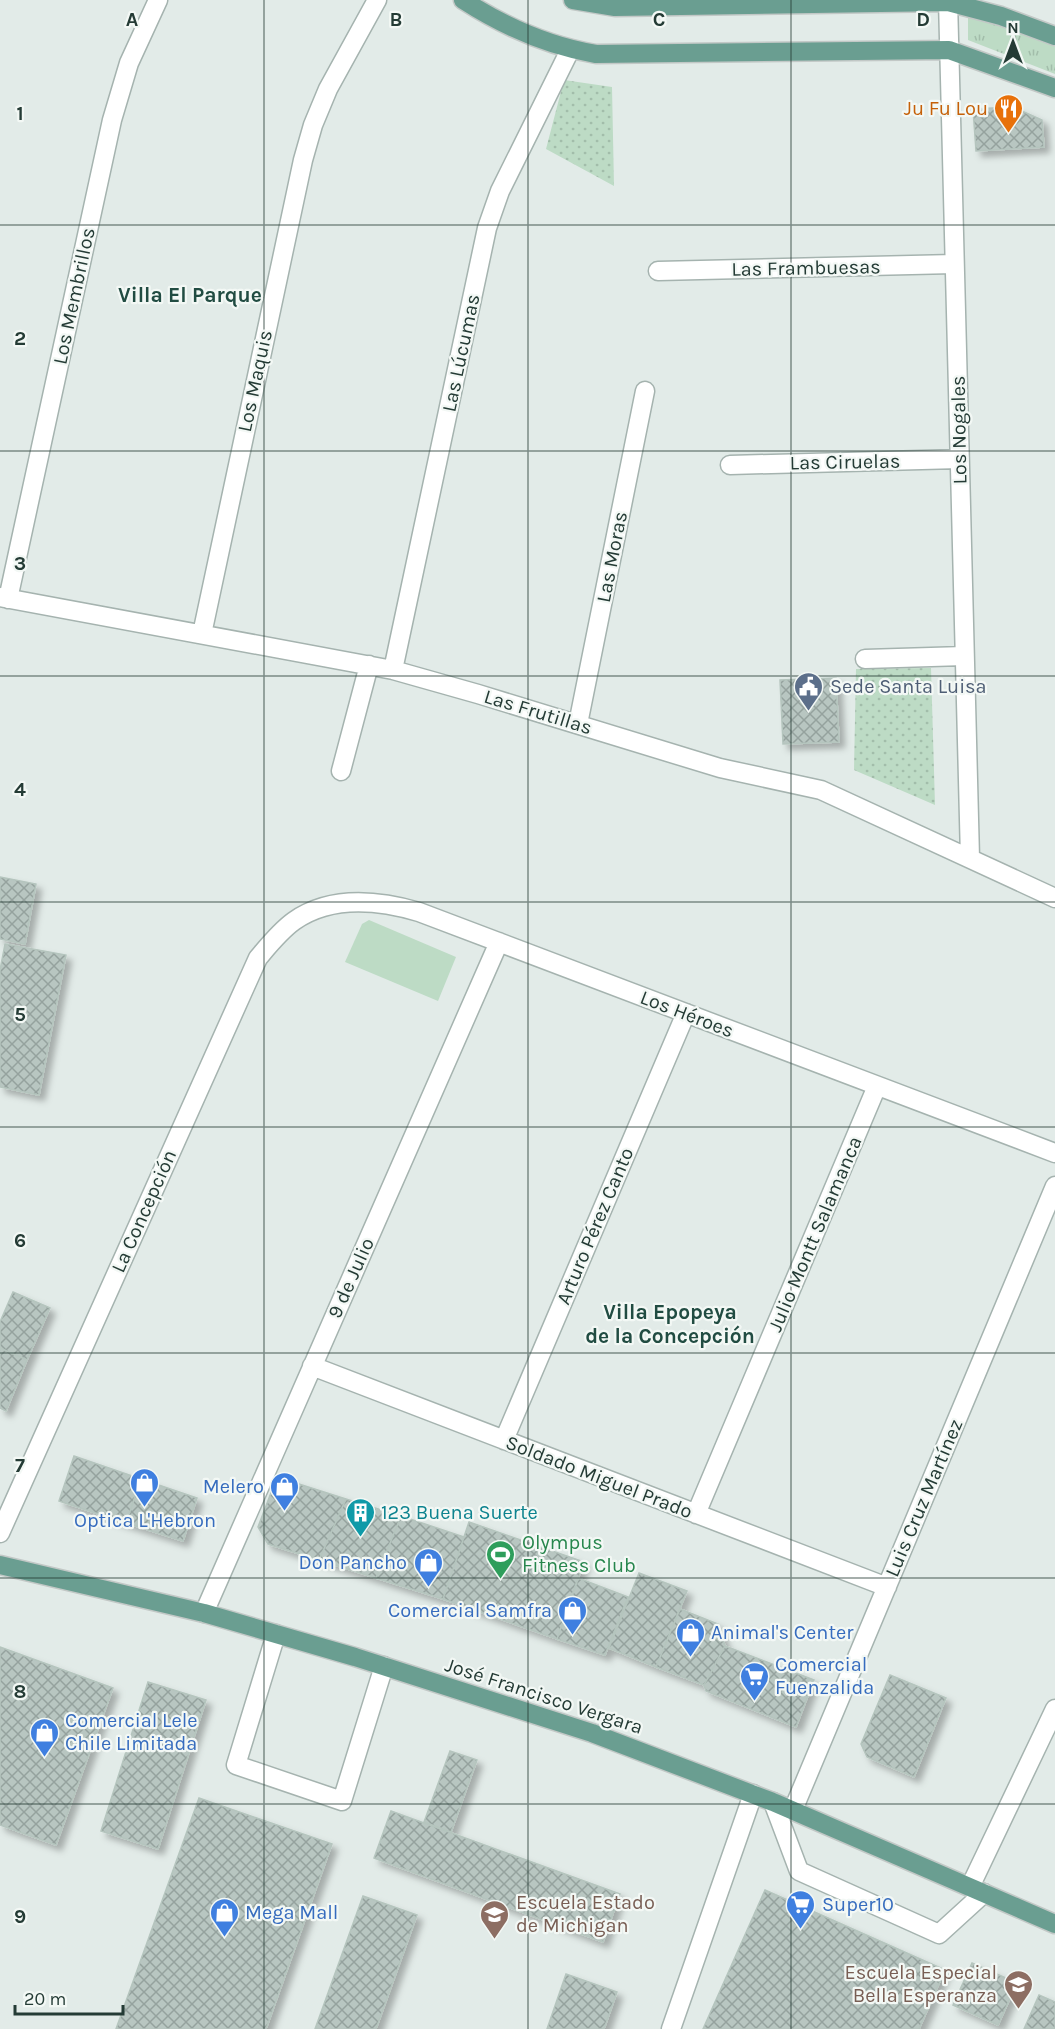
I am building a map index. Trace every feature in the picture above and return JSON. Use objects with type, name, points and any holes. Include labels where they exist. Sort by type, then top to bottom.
[{"type":"main road","points":[[463,0],[514,30],[570,50],[596,54],[949,50],[1055,88]]},
{"type":"main road","points":[[573,0],[615,7],[948,1],[1001,16],[1055,36]]},
{"type":"main road","name":"José Francisco Vergara","points":[[0,1565],[204,1613],[384,1666],[592,1733],[793,1810],[1055,1924]]},
{"type":"street","name":"Los Membrillos","points":[[4,598],[112,120],[129,63],[158,0]]},
{"type":"street","name":"Los Maquis","points":[[201,634],[303,160],[313,125],[328,88],[377,0]]},
{"type":"street","name":"Los Nogales","points":[[948,1],[970,858]]},
{"type":"street","name":"Las Lúcumas","points":[[393,670],[487,228],[500,191],[570,50]]},
{"type":"street","name":"Las Frambuesas","points":[[658,271],[954,264]]},
{"type":"street","name":"Las Moras","points":[[578,724],[645,391]]},
{"type":"street","name":"Las Ciruelas","points":[[730,465],[959,459]]},
{"type":"street","name":"Las Frutillas","points":[[4,598],[393,670],[720,768],[821,790],[1055,898]]},
{"type":"street","points":[[865,659],[964,656]]},
{"type":"street","points":[[341,771],[369,665]]},
{"type":"street","name":"Los Héroes","points":[[315,909],[340,903],[367,902],[393,905],[419,912],[1055,1153]]},
{"type":"street","name":"La Concepción","points":[[0,1533],[258,958],[275,937],[294,921],[315,909]]},
{"type":"street","name":"9 de Julio","points":[[204,1613],[499,942]]},
{"type":"street","name":"Arturo Pérez Canto","points":[[504,1440],[686,1013]]},
{"type":"street","name":"Julio Montt Salamanca","points":[[696,1514],[877,1086]]},
{"type":"street","name":"Luis Cruz Martínez","points":[[793,1810],[1055,1186]]},
{"type":"street","name":"Soldado Miguel Prado","points":[[312,1366],[887,1587]]},
{"type":"street","points":[[276,1634],[236,1765],[342,1801],[384,1666]]},
{"type":"street","points":[[773,1802],[799,1871],[939,1934],[977,1890],[1055,1709]]},
{"type":"street","points":[[671,2029],[753,1794]]},
{"type":"green space","points":[[968,13],[1055,45],[1055,74],[968,40]]},
{"type":"green space","points":[[564,80],[612,87],[614,186],[546,149]]},
{"type":"green space","points":[[931,668],[935,805],[854,770],[856,669]]},
{"type":"green space","points":[[369,920],[456,957],[438,1001],[345,962],[362,924]]},
{"type":"building","name":"Ju Fu Lou","points":[[1013,107],[1042,120],[1044,147],[976,151],[973,109]]},
{"type":"building","name":"Sede Santa Luisa","points":[[836,678],[839,742],[783,744],[780,680]]},
{"type":"building","points":[[0,877],[36,884],[25,944],[0,939]]},
{"type":"building","points":[[5,944],[66,955],[39,1095],[0,1087],[0,970]]},
{"type":"building","points":[[13,1292],[50,1308],[27,1360],[0,1348],[0,1322]]},
{"type":"building","points":[[0,1348],[27,1360],[6,1411],[0,1408]]},
{"type":"building","points":[[74,1456],[141,1479],[126,1523],[59,1501]]},
{"type":"building","points":[[277,1477],[346,1499],[319,1560],[268,1544],[258,1527]]},
{"type":"building","points":[[141,1479],[197,1498],[183,1541],[126,1523]]},
{"type":"building","name":"123 Buena Suerte","points":[[346,1499],[401,1516],[376,1578],[319,1560]]},
{"type":"building","points":[[401,1516],[464,1537],[443,1599],[376,1578]]},
{"type":"building","points":[[469,1522],[584,1562],[557,1639],[443,1599]]},
{"type":"building","points":[[639,1573],[687,1591],[656,1667],[609,1648]]},
{"type":"building","points":[[578,1578],[628,1597],[605,1655],[557,1639]]},
{"type":"building","name":"Animal's Center","points":[[680,1609],[718,1624],[725,1646],[704,1685],[656,1667]]},
{"type":"building","points":[[725,1646],[814,1680],[796,1727],[706,1691],[704,1685]]},
{"type":"building","name":"Comercial Lele Chile Limitada","points":[[0,1647],[113,1688],[56,1845],[0,1825]]},
{"type":"building","points":[[890,1675],[946,1698],[914,1777],[867,1757],[861,1744]]},
{"type":"building","points":[[148,1682],[206,1700],[158,1849],[101,1831]]},
{"type":"building","points":[[450,1751],[477,1760],[451,1832],[424,1822]]},
{"type":"building","name":"Mega Mall","points":[[199,1798],[332,1844],[266,2029],[116,2029]]},
{"type":"building","points":[[391,1811],[620,1894],[603,1942],[374,1858]]},
{"type":"building","name":"Super10","points":[[765,1890],[945,1970],[919,2029],[703,2029]]},
{"type":"building","points":[[363,1896],[417,1915],[376,2029],[315,2029]]},
{"type":"building","points":[[972,1963],[1017,1983],[998,2025],[953,2005]]},
{"type":"building","points":[[566,1974],[617,1992],[604,2029],[547,2029]]},
{"type":"building","points":[[1039,1995],[1055,2002],[1055,2029],[1024,2029]]},
{"type":"place","name":"Ju Fu Lou","points":[[1009,134]]},
{"type":"place","name":"Sede Santa Luisa","points":[[809,712]]},
{"type":"place","name":"Optica L'Hebron","points":[[145,1508]]},
{"type":"place","name":"Melero","points":[[285,1512]]},
{"type":"place","name":"123 Buena Suerte","points":[[360,1538]]},
{"type":"place","name":"Olympus Fitness Club","points":[[501,1580]]},
{"type":"place","name":"Don Pancho","points":[[428,1588]]},
{"type":"place","name":"Comercial Samfra","points":[[573,1636]]},
{"type":"place","name":"Animal's Center","points":[[690,1658]]},
{"type":"place","name":"Comercial Fuenzalida","points":[[754,1702]]},
{"type":"place","name":"Comercial Lele Chile Limitada","points":[[44,1758]]},
{"type":"place","name":"Super10","points":[[801,1930]]},
{"type":"place","name":"Mega Mall","points":[[224,1938]]},
{"type":"place","name":"Escuela Estado de Michigan","points":[[495,1940]]},
{"type":"place","name":"Escuela Especial Bella Esperanza","points":[[1018,2010]]},
{"type":"district","name":"Villa El Parque","points":[[190,295]]},
{"type":"district","name":"Villa Epopeya de la Concepción","points":[[670,1324]]}]
